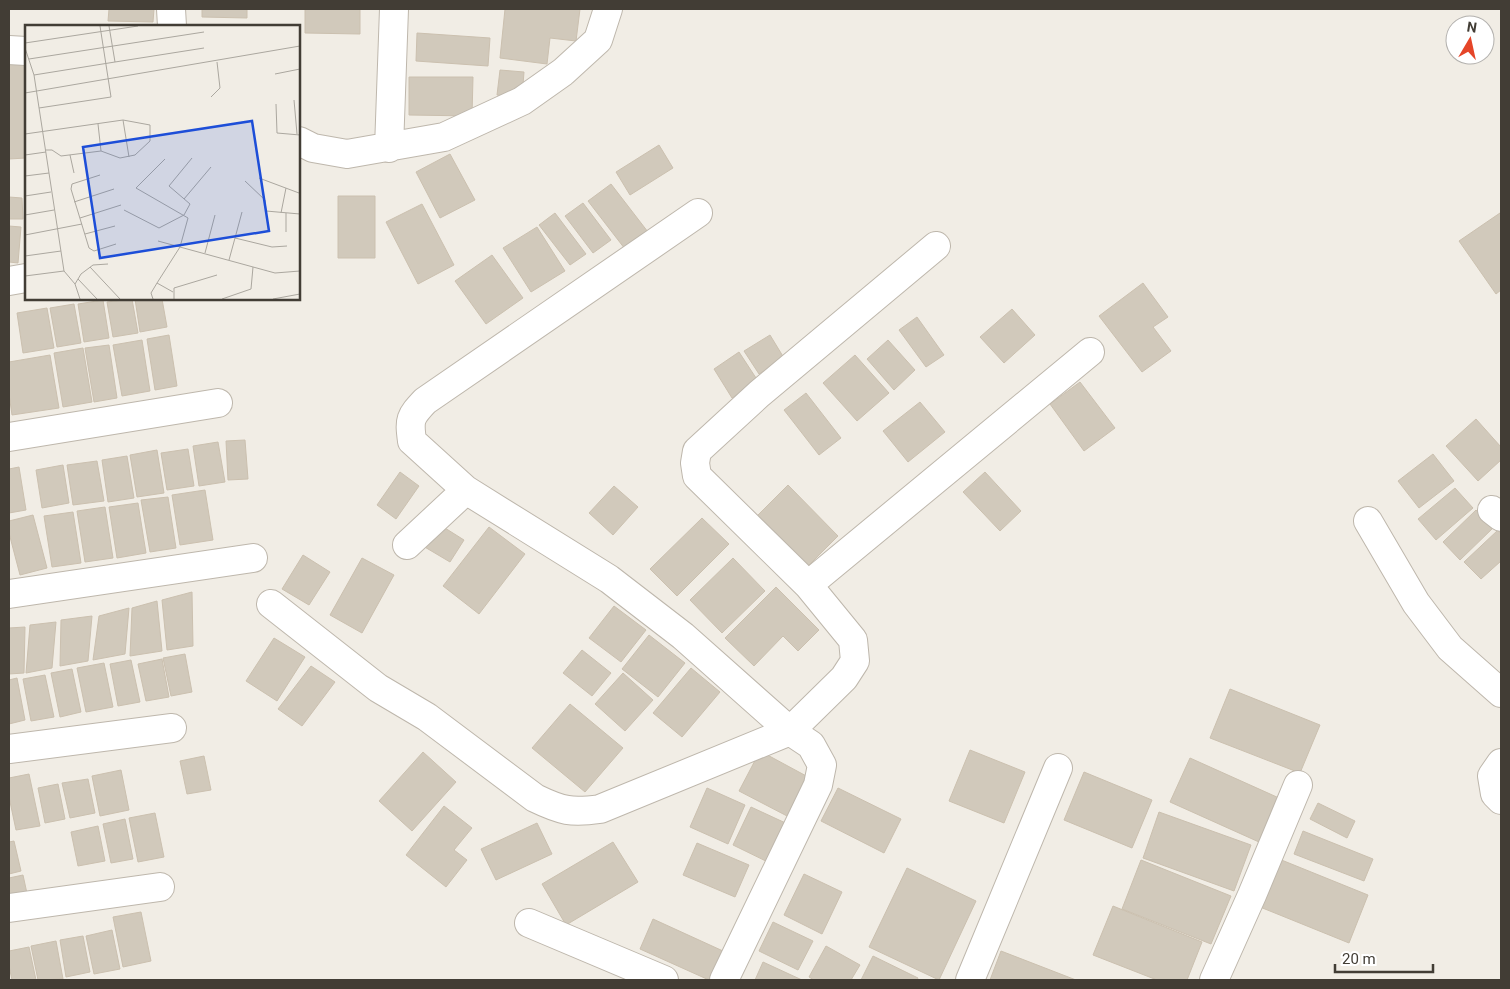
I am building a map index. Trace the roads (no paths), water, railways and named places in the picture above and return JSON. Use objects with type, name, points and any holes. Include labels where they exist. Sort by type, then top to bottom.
[{"type":"street","points":[[171,9],[172,25]]},
{"type":"street","points":[[389,148],[394,9]]},
{"type":"street","points":[[300,142],[313,148],[347,154],[444,137],[522,102],[564,72],[598,40],[608,9]]},
{"type":"street","points":[[9,50],[25,51]]},
{"type":"street","points":[[698,213],[425,401],[413,414],[410,425],[412,441],[466,490],[609,580],[683,636],[790,731],[811,745],[822,765],[818,785],[724,980]]},
{"type":"street","points":[[271,604],[378,688],[427,717],[535,798],[555,808],[578,812],[600,809],[790,731],[844,678],[855,661],[853,640],[808,585],[696,476],[695,463],[697,451],[767,388],[936,246]]},
{"type":"street","points":[[9,281],[25,278]]},
{"type":"street","points":[[808,585],[1090,352]]},
{"type":"street","points":[[9,437],[218,403]]},
{"type":"street","points":[[407,545],[466,490]]},
{"type":"street","points":[[1368,521],[1416,603],[1450,648],[1501,693]]},
{"type":"street","points":[[9,594],[253,558]]},
{"type":"street","points":[[9,749],[172,728]]},
{"type":"street","points":[[1501,763],[1492,776],[1494,794],[1501,800]]},
{"type":"street","points":[[970,980],[1058,768]]},
{"type":"street","points":[[1214,980],[1298,785]]},
{"type":"street","points":[[9,908],[160,887]]},
{"type":"street","points":[[529,923],[664,980]]}]
